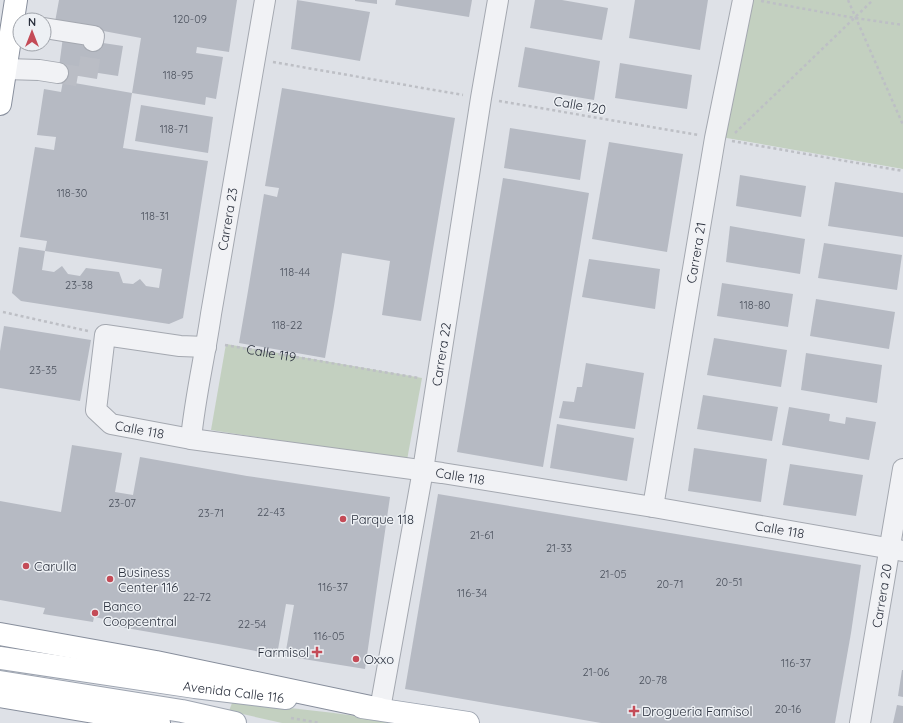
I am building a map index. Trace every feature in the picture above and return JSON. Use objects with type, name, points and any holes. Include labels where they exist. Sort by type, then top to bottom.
[{"type":"main road","points":[[16,0],[16,12]]},
{"type":"main road","points":[[0,104],[12,41]]},
{"type":"main road","points":[[0,634],[156,662],[380,709]]},
{"type":"main road","name":"Avenida Calle 116","points":[[4,659],[194,687],[380,709],[468,723]]},
{"type":"main road","name":"Avenida Calle 116","points":[[0,682],[182,710],[235,723]]},
{"type":"main road","points":[[0,696],[159,723]]},
{"type":"street","name":"Carrera 23","points":[[191,439],[265,0]]},
{"type":"street","name":"Carrera 22","points":[[380,709],[423,470],[481,98],[498,0]]},
{"type":"street","name":"Carrera 21","points":[[653,507],[721,139],[743,0]]},
{"type":"street","points":[[52,29],[94,36],[93,41]]},
{"type":"street","points":[[6,69],[39,70],[58,73]]},
{"type":"street","points":[[105,335],[180,346],[206,347]]},
{"type":"street","name":"Calle 118","points":[[105,335],[96,410],[111,424],[191,439],[423,470],[653,507],[896,550]]},
{"type":"street","name":"Carrera 20","points":[[860,723],[896,550],[903,469]]},
{"type":"path","points":[[757,0],[855,18],[903,25]]},
{"type":"path","points":[[848,0],[903,125]]},
{"type":"path","points":[[721,139],[873,0]]},
{"type":"path","name":"Calle 120","points":[[255,59],[903,171]]},
{"type":"path","points":[[3,312],[105,335]]},
{"type":"path","name":"Calle 119","points":[[206,347],[226,344],[422,378],[436,383]]},
{"type":"green space","points":[[748,0],[903,0],[903,169],[721,137]]},
{"type":"green space","points":[[226,344],[422,378],[407,460],[211,430]]},
{"type":"green space","points":[[232,703],[319,711],[405,723],[282,723],[229,711]]},
{"type":"building","points":[[59,0],[237,0],[229,52],[197,47],[196,53],[223,57],[216,99],[206,97],[205,105],[132,93],[141,38],[55,22]]},
{"type":"building","points":[[297,0],[370,12],[360,61],[291,49]]},
{"type":"building","points":[[377,0],[377,4],[355,1]]},
{"type":"building","points":[[396,0],[472,0],[469,17],[395,5]]},
{"type":"building","points":[[535,0],[562,0],[608,8],[602,40],[530,28]]},
{"type":"building","points":[[635,0],[708,0],[700,50],[629,38]]},
{"type":"building","points":[[63,37],[123,46],[118,76],[59,67]]},
{"type":"building","points":[[525,47],[600,61],[594,100],[518,87]]},
{"type":"building","points":[[620,63],[692,75],[687,109],[615,98]]},
{"type":"building","points":[[63,81],[132,93],[123,148],[208,161],[183,318],[169,324],[21,301],[12,293],[19,247],[45,251],[47,241],[20,237],[35,147],[54,150],[56,137],[37,135],[44,89],[61,92]],"holes":[[[45,251],[162,269],[159,288],[146,286],[140,279],[133,284],[123,283],[119,272],[86,268],[80,276],[68,274],[62,266],[54,272],[42,270]]]},
{"type":"building","points":[[282,88],[455,118],[421,321],[382,315],[390,261],[342,253],[325,358],[239,343],[264,194],[277,197],[279,188],[265,186]]},
{"type":"building","points":[[141,105],[213,117],[208,153],[135,141]]},
{"type":"building","points":[[510,128],[586,140],[580,180],[504,168]]},
{"type":"building","points":[[609,142],[683,154],[667,252],[592,239]]},
{"type":"building","points":[[740,175],[806,186],[801,217],[736,206]]},
{"type":"building","points":[[503,178],[589,193],[543,467],[457,452]]},
{"type":"building","points":[[835,182],[903,193],[903,237],[828,226]]},
{"type":"building","points":[[730,226],[805,239],[800,274],[726,262]]},
{"type":"building","points":[[824,243],[902,255],[897,290],[818,278]]},
{"type":"building","points":[[589,259],[660,269],[655,309],[582,297]]},
{"type":"building","points":[[722,283],[793,294],[788,327],[717,316]]},
{"type":"building","points":[[816,299],[895,312],[889,349],[810,336]]},
{"type":"building","points":[[4,326],[91,340],[80,401],[0,388],[0,351]]},
{"type":"building","points":[[714,338],[787,350],[781,387],[707,375]]},
{"type":"building","points":[[806,353],[882,365],[877,403],[801,390]]},
{"type":"building","points":[[586,363],[644,373],[635,429],[559,418],[563,401],[574,402],[577,387],[582,387]]},
{"type":"building","points":[[703,395],[778,407],[772,441],[697,429]]},
{"type":"building","points":[[789,407],[830,414],[829,421],[845,424],[846,417],[876,422],[869,460],[782,445]]},
{"type":"building","points":[[557,424],[634,438],[627,481],[550,468]]},
{"type":"building","points":[[72,445],[122,453],[115,492],[133,495],[140,457],[247,476],[390,497],[365,669],[285,656],[294,605],[286,604],[277,655],[109,625],[110,620],[94,617],[93,622],[43,614],[45,608],[0,600],[0,501],[61,512]]},
{"type":"building","points":[[694,448],[767,459],[761,502],[688,491]]},
{"type":"building","points":[[790,464],[863,475],[856,516],[783,505]]},
{"type":"building","points":[[438,494],[861,565],[835,723],[601,723],[405,689]]},
{"type":"building","points":[[903,670],[903,697],[898,696]]},
{"type":"building","points":[[897,705],[903,706],[903,723],[893,723]]},
{"type":"tunnel","points":[[58,73],[87,78],[93,41]]},
{"type":"place","name":"Parque 118","points":[[343,519]]},
{"type":"place","name":"Carulla","points":[[26,566]]},
{"type":"place","name":"Business Center 116","points":[[110,579]]},
{"type":"place","name":"Banco Coopcentral","points":[[95,613]]},
{"type":"place","name":"Farmisol","points":[[317,652]]},
{"type":"place","name":"Oxxo","points":[[356,659]]},
{"type":"place","name":"Drogueria Famisol","points":[[634,711]]}]
